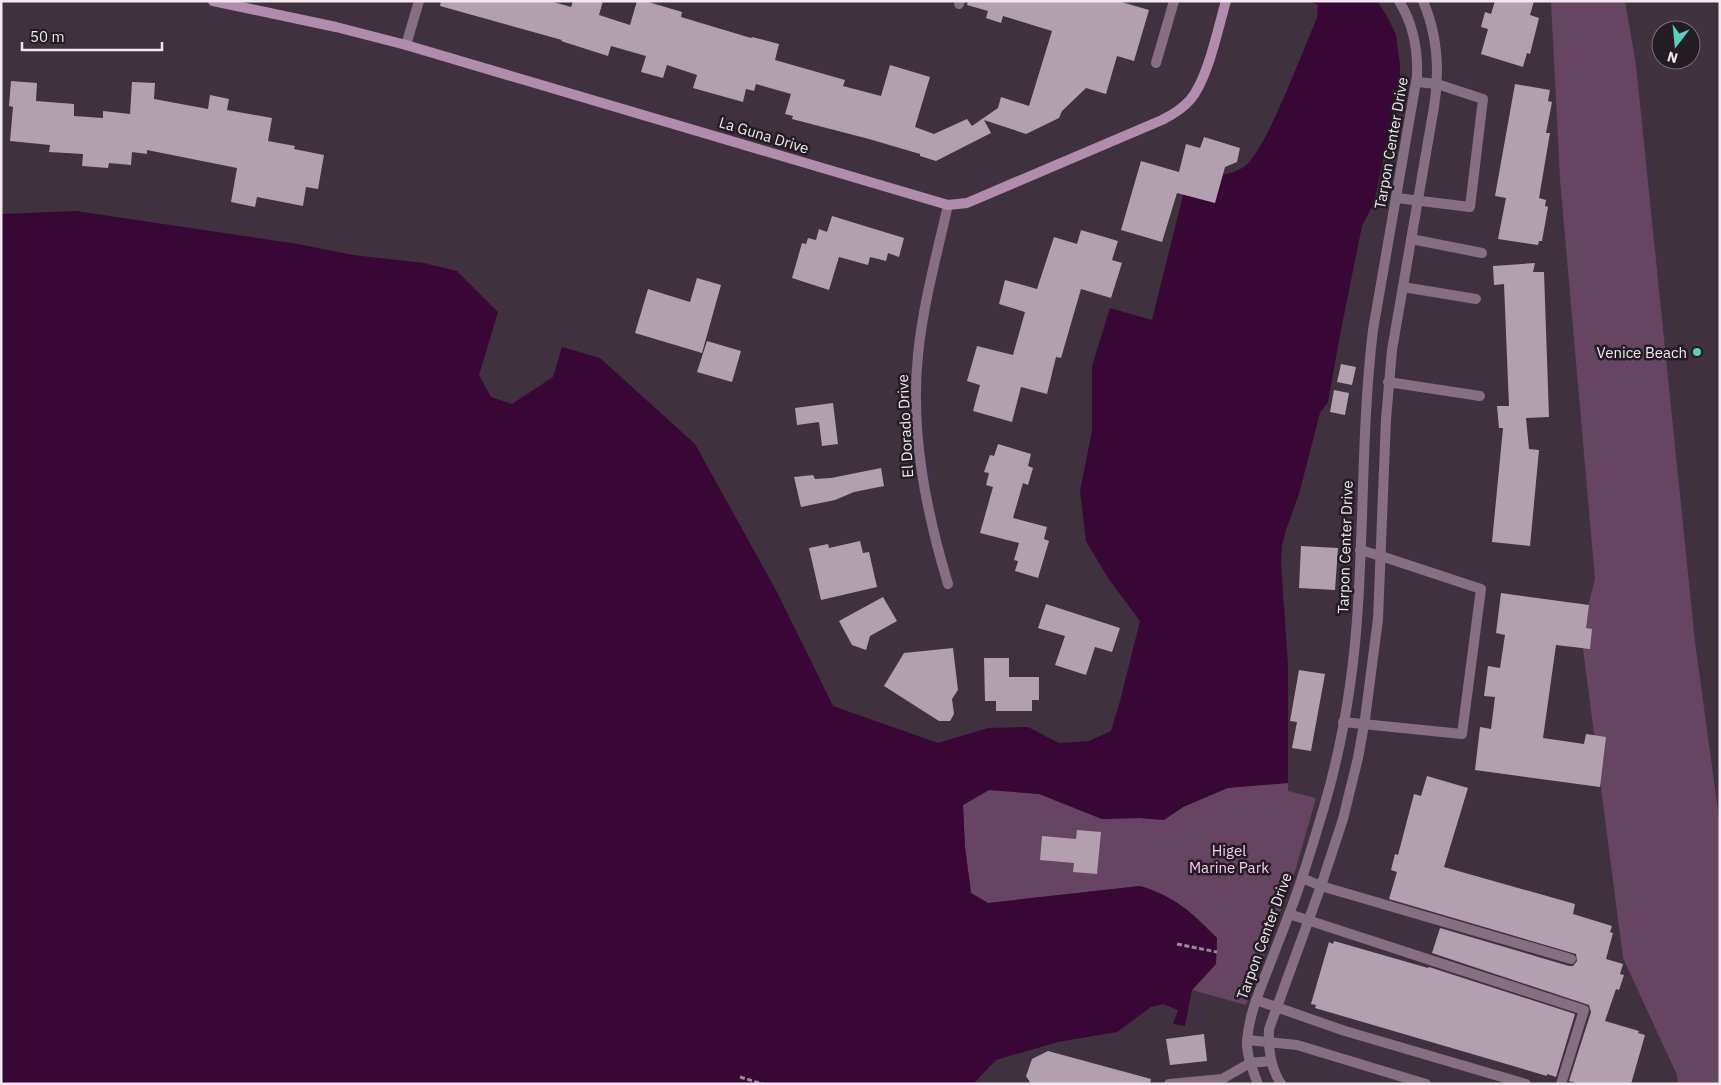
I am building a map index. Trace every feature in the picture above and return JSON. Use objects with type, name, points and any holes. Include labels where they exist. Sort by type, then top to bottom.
[{"type":"street","name":"La Guna Drive","points":[[212,1],[336,27],[406,45],[948,205],[967,203],[1162,120],[1182,108],[1190,100],[1200,84],[1226,1]]},
{"type":"street","points":[[406,45],[418,1]]},
{"type":"street","points":[[1156,62],[1174,1]]},
{"type":"street","name":"Tarpon Center Drive","points":[[1258,1084],[1250,1063],[1247,1040],[1250,1021],[1256,1000],[1302,878],[1325,805],[1343,722],[1356,632],[1365,414],[1370,360],[1417,82],[1416,48],[1411,29],[1399,1]]},
{"type":"street","points":[[1281,1084],[1271,1061],[1268,1041],[1269,1029],[1321,886],[1343,819],[1358,758],[1375,652],[1388,382],[1402,287],[1438,84],[1436,40],[1429,15],[1422,1]]},
{"type":"street","points":[[1397,198],[1470,207],[1484,99],[1438,84],[1417,82]]},
{"type":"street","name":"El Dorado Drive","points":[[948,205],[921,328],[916,375],[920,458],[926,497],[948,584]]},
{"type":"street","points":[[1411,239],[1482,253]]},
{"type":"street","points":[[1402,287],[1476,299]]},
{"type":"street","points":[[1388,382],[1480,396]]},
{"type":"street","points":[[1343,722],[1462,734],[1481,590],[1360,550]]},
{"type":"street","points":[[1302,878],[1321,886],[1571,959]]},
{"type":"street","points":[[1289,914],[1584,1010],[1562,1084]]},
{"type":"street","points":[[1256,1000],[1345,1031],[1526,1084]]},
{"type":"street","points":[[1247,1040],[1297,1045],[1426,1084]]},
{"type":"street","points":[[1169,1084],[1222,1082],[1250,1063],[1271,1061]]},
{"type":"path","points":[[1177,944],[1217,952]]},
{"type":"path","points":[[740,1076],[762,1084]]},
{"type":"green space","points":[[1551,1],[1625,1],[1636,65],[1695,642],[1720,825],[1720,1084],[1678,1084],[1677,1075],[1623,958],[1581,633],[1595,579],[1560,179]]},
{"type":"green space","name":"Higel Marine Park","points":[[1288,783],[1288,791],[1316,798],[1296,868],[1246,1005],[1192,990],[1216,964],[1217,938],[1182,906],[1153,890],[1140,886],[988,903],[971,893],[965,847],[963,805],[989,790],[1040,794],[1102,819],[1140,818],[1164,820],[1183,807],[1228,787]]},
{"type":"shaded area","points":[[1309,1],[1377,1],[1396,35],[1400,78],[1374,203],[1362,226],[1328,402],[1320,413],[1299,494],[1282,546],[1281,563],[1288,664],[1288,783],[1228,788],[1183,807],[1164,820],[1140,818],[1102,819],[1039,794],[989,790],[963,805],[965,847],[971,893],[988,903],[1140,886],[1173,900],[1199,920],[1217,938],[1216,964],[1192,990],[1185,1026],[1173,1024],[1178,1010],[1163,1004],[1151,1007],[1117,1032],[1058,1042],[996,1060],[973,1084],[1,1084],[1,214],[76,211],[298,244],[353,255],[424,263],[457,271],[498,312],[479,375],[491,397],[512,404],[553,377],[562,347],[600,358],[695,444],[777,592],[833,706],[938,743],[988,728],[1028,727],[1059,743],[1089,741],[1111,731],[1140,621],[1108,578],[1086,541],[1080,491],[1092,431],[1092,366],[1110,308],[1152,320],[1183,195],[1213,179],[1235,172],[1254,157],[1274,120],[1317,18],[1318,5]]},
{"type":"building","points":[[441,1],[550,1],[571,7],[573,1],[603,1],[599,15],[630,25],[637,1],[645,1],[682,12],[681,17],[751,38],[779,44],[775,60],[845,80],[843,86],[881,96],[890,65],[930,77],[915,127],[934,134],[967,119],[972,126],[998,108],[1001,97],[1029,106],[1052,31],[1003,16],[1001,23],[986,18],[988,11],[967,5],[968,1],[1118,1],[1149,10],[1134,61],[1117,56],[1106,94],[1086,88],[1062,111],[1059,118],[1026,134],[984,120],[991,133],[936,161],[920,156],[920,154],[869,139],[792,119],[793,116],[785,114],[791,94],[756,84],[754,91],[746,89],[743,102],[693,88],[697,75],[667,65],[663,78],[641,72],[646,56],[611,46],[608,56],[562,40],[440,6]]},
{"type":"building","points":[[1495,1],[1534,1],[1530,15],[1539,18],[1530,54],[1527,53],[1523,67],[1481,54],[1488,29],[1481,27],[1485,12],[1491,14]]},
{"type":"building","points":[[11,81],[37,83],[36,101],[74,104],[74,116],[103,118],[103,111],[130,114],[132,82],[155,83],[154,99],[208,109],[210,95],[229,99],[227,110],[272,118],[268,141],[295,146],[294,149],[324,155],[318,189],[306,187],[303,206],[257,197],[255,207],[231,202],[237,168],[147,150],[147,154],[132,152],[131,165],[109,163],[108,168],[82,166],[83,154],[49,152],[50,145],[10,141],[13,107],[9,106]]},
{"type":"building","points":[[1515,84],[1550,90],[1548,101],[1552,102],[1546,133],[1550,133],[1539,198],[1546,200],[1545,206],[1548,207],[1542,241],[1539,241],[1538,245],[1498,239],[1506,198],[1495,196]]},
{"type":"building","points":[[1204,137],[1240,148],[1237,162],[1225,167],[1215,203],[1177,193],[1162,242],[1121,230],[1141,161],[1179,172],[1186,144],[1200,148]]},
{"type":"building","points":[[832,216],[904,238],[899,257],[888,253],[886,261],[870,257],[868,265],[839,257],[829,290],[792,278],[802,243],[806,244],[808,238],[816,240],[819,229],[827,232]]},
{"type":"building","points":[[1081,230],[1118,241],[1112,260],[1122,263],[1111,298],[1081,289],[1061,358],[1056,357],[1047,394],[1021,387],[1012,422],[973,411],[980,385],[967,381],[977,346],[1013,355],[1025,312],[999,304],[1005,280],[1037,289],[1054,237],[1077,244]]},
{"type":"building","points":[[1535,263],[1533,272],[1544,272],[1549,417],[1526,418],[1529,449],[1539,450],[1530,546],[1492,542],[1503,428],[1499,428],[1497,406],[1509,406],[1504,284],[1494,285],[1493,266]]},
{"type":"building","points":[[697,278],[721,285],[702,353],[635,333],[648,289],[690,302]]},
{"type":"building","points":[[707,341],[741,351],[732,382],[697,372]]},
{"type":"building","points":[[1341,364],[1356,367],[1352,385],[1337,382]]},
{"type":"building","points":[[1334,390],[1349,393],[1345,415],[1330,412]]},
{"type":"building","points":[[833,403],[838,444],[822,446],[819,422],[797,425],[795,408]]},
{"type":"building","points":[[998,444],[1031,454],[1028,466],[1033,468],[1028,485],[1023,483],[1013,518],[1047,527],[1044,539],[1049,541],[1038,578],[1015,571],[1018,561],[1014,560],[1019,543],[980,533],[993,487],[986,485],[989,473],[984,472],[990,455],[994,456]]},
{"type":"building","points":[[881,468],[884,486],[854,492],[835,500],[801,507],[794,477],[813,475],[815,479],[831,478]]},
{"type":"building","points":[[860,541],[863,553],[869,552],[877,587],[821,600],[809,548],[828,544],[829,548]]},
{"type":"building","points":[[1301,546],[1338,548],[1335,590],[1299,588]]},
{"type":"building","points":[[1501,593],[1589,605],[1586,628],[1592,629],[1590,649],[1556,645],[1543,738],[1584,744],[1586,734],[1606,737],[1600,787],[1475,770],[1480,727],[1491,729],[1495,697],[1484,696],[1488,666],[1500,668],[1505,635],[1496,633]]},
{"type":"building","points":[[883,597],[897,621],[870,636],[866,650],[852,645],[839,621]]},
{"type":"building","points":[[1046,604],[1120,628],[1112,652],[1095,647],[1086,675],[1055,665],[1065,636],[1038,628]]},
{"type":"building","points":[[953,648],[958,690],[952,699],[954,714],[950,721],[939,721],[884,686],[904,653]]},
{"type":"building","points":[[984,658],[1009,658],[1009,677],[1039,677],[1039,700],[1032,700],[1032,711],[996,711],[996,701],[985,701]]},
{"type":"building","points":[[1299,670],[1325,674],[1311,751],[1292,748],[1297,722],[1290,721]]},
{"type":"building","points":[[1427,776],[1468,788],[1444,867],[1575,904],[1573,914],[1612,926],[1610,932],[1613,933],[1606,959],[1623,964],[1620,974],[1624,975],[1619,990],[1616,989],[1605,1021],[1639,1031],[1638,1033],[1645,1035],[1631,1084],[1580,1084],[1569,1081],[1591,1012],[1589,1005],[1432,953],[1440,928],[1569,966],[1573,966],[1577,961],[1576,954],[1389,899],[1397,872],[1391,870],[1395,854],[1398,855],[1414,794],[1421,796]]},
{"type":"building","points":[[1077,830],[1101,832],[1097,874],[1073,872],[1074,863],[1040,860],[1042,836],[1076,839]]},
{"type":"building","points":[[1334,941],[1429,967],[1575,1014],[1556,1077],[1547,1074],[1547,1076],[1315,1008],[1316,1005],[1311,1004],[1329,942],[1333,944]]},
{"type":"building","points":[[1204,1034],[1207,1061],[1170,1065],[1166,1039]]},
{"type":"building","points":[[1048,1051],[1151,1079],[1150,1084],[1031,1084],[1026,1076],[1032,1059]]},
{"type":"place","name":"Venice Beach","points":[[1697,352]]}]
